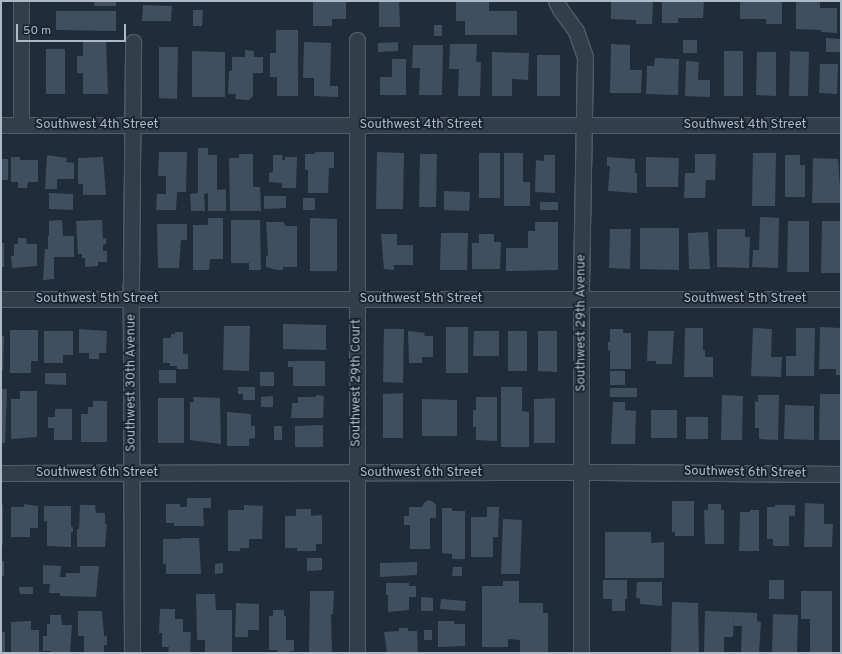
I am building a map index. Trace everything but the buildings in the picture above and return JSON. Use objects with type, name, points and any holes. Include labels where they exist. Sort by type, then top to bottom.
[{"type":"street","points":[[21,1],[21,126]]},
{"type":"street","name":"Southwest 29th Avenue","points":[[556,1],[576,31],[585,57],[583,125],[581,653]]},
{"type":"street","name":"Southwest 29th Court","points":[[357,40],[357,653]]},
{"type":"street","name":"Southwest 30th Avenue","points":[[132,653],[131,299],[133,42]]},
{"type":"street","name":"Southwest 4th Street","points":[[1,125],[841,125]]},
{"type":"street","name":"Southwest 5th Street","points":[[1,299],[841,299]]},
{"type":"street","name":"Southwest 6th Street","points":[[1,473],[582,472],[841,474]]}]
